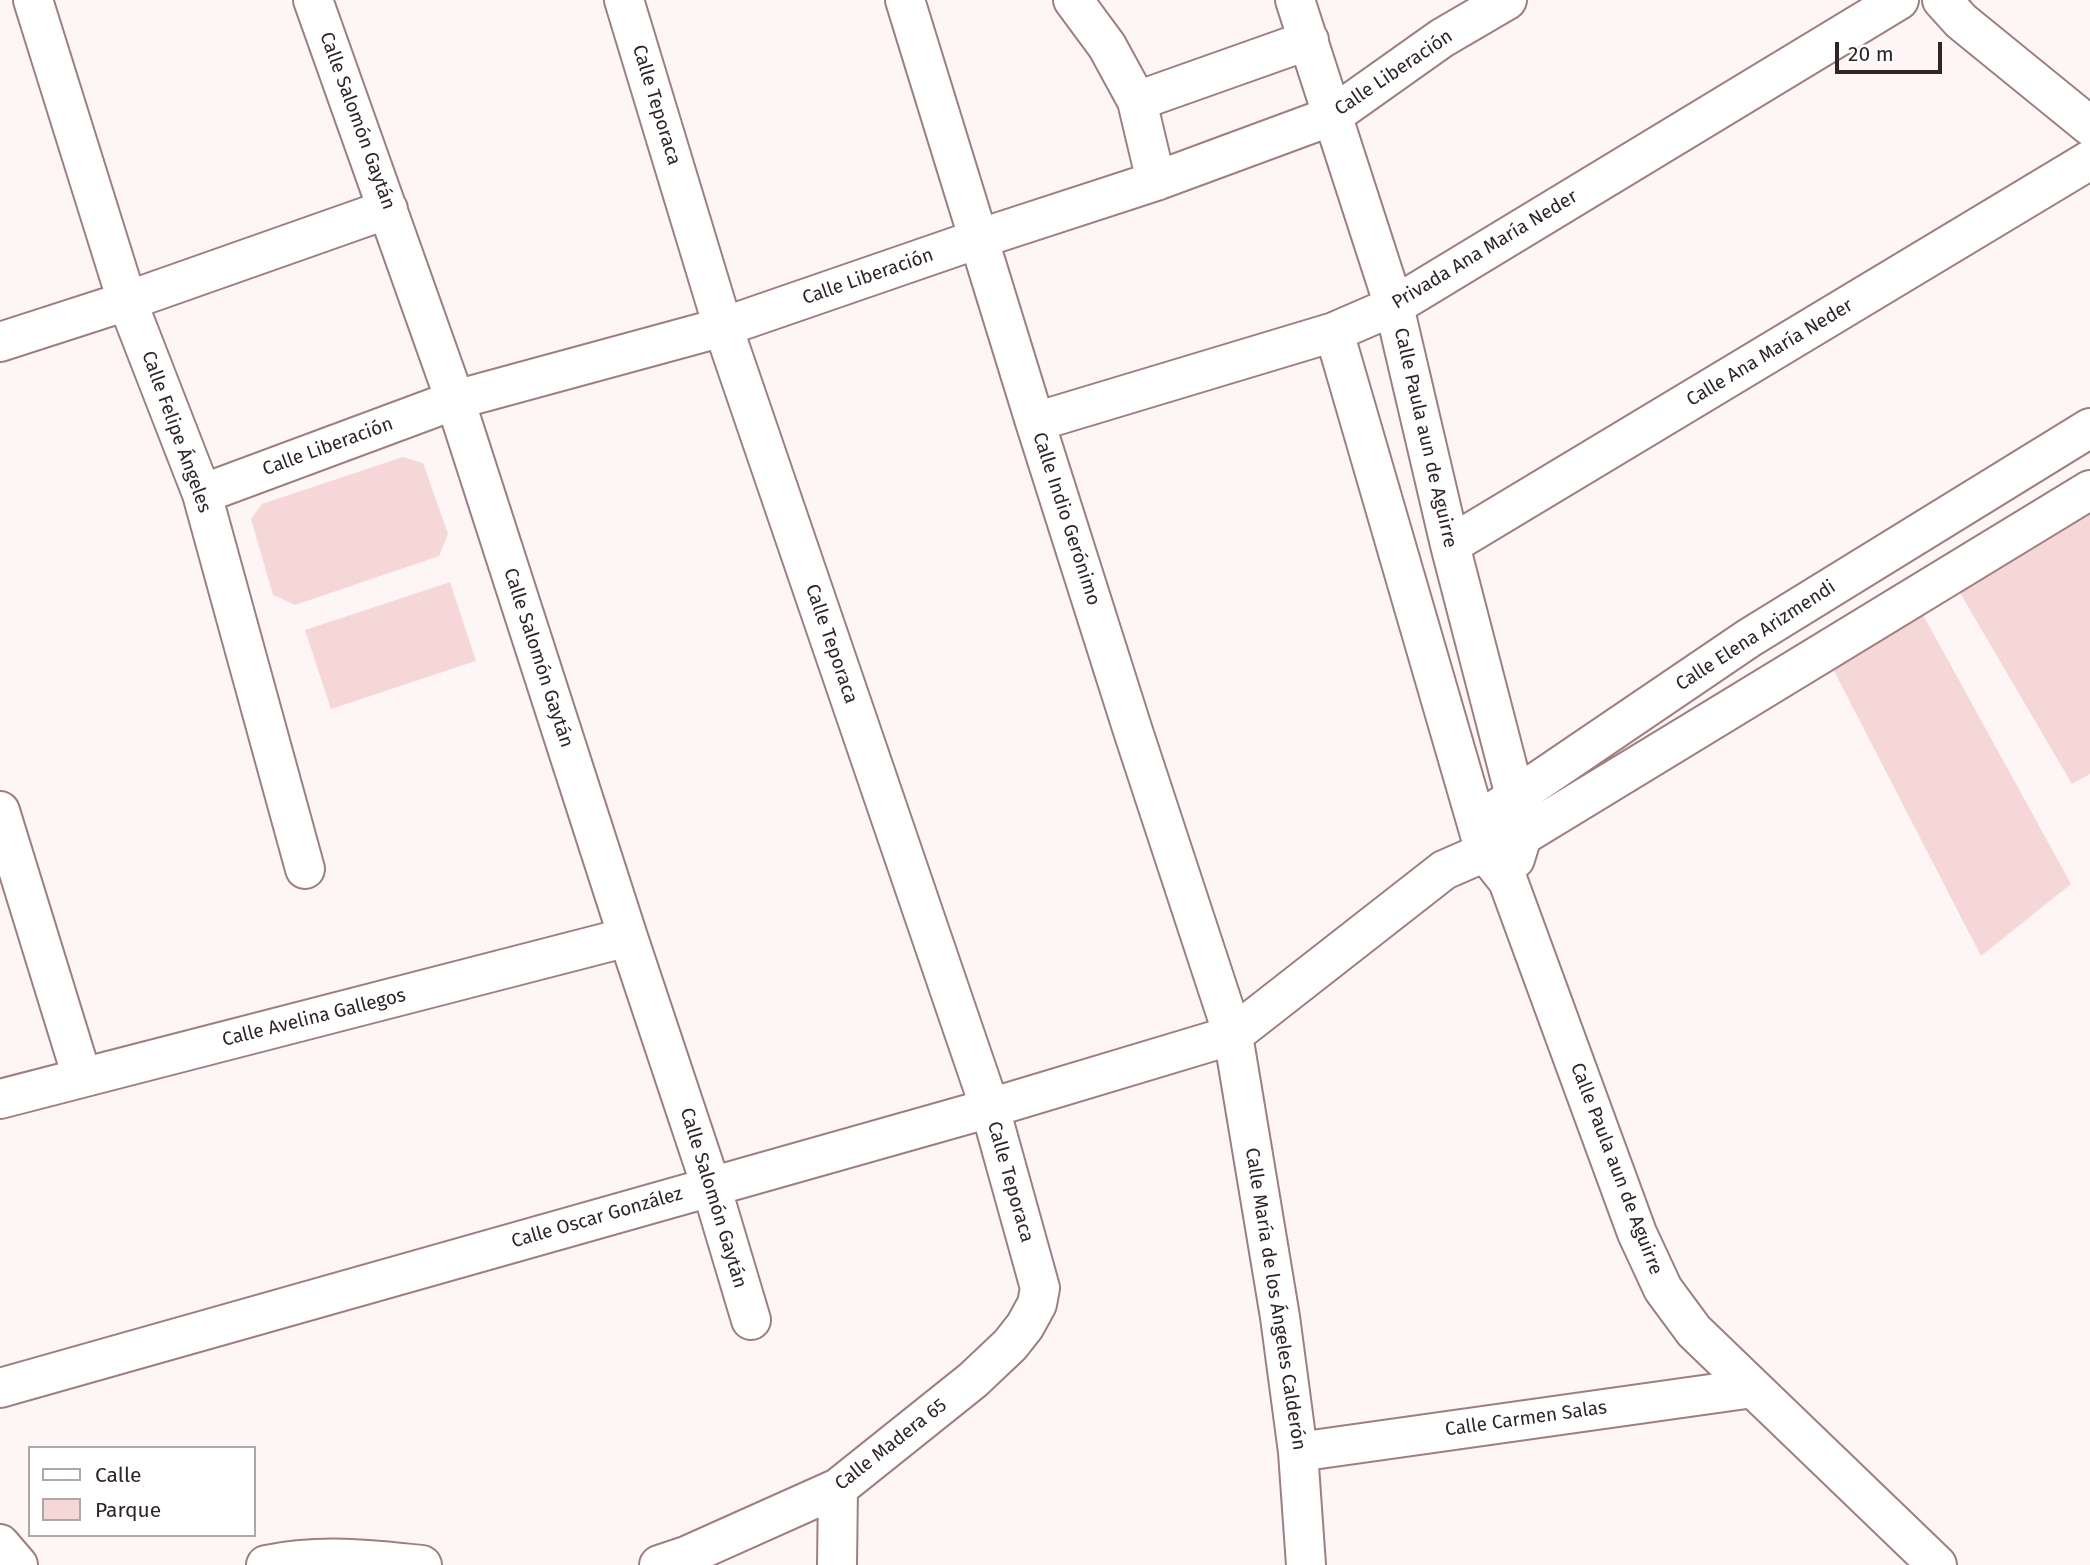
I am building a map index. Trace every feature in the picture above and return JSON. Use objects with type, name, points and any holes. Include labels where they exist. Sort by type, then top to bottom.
[{"type":"street","name":"Calle Felipe Ángeles","points":[[33,0],[127,301],[202,494],[305,869]]},
{"type":"street","name":"Calle Salomón Gaytán","points":[[313,0],[455,400],[711,1186],[751,1320]]},
{"type":"street","name":"Calle Teporaca","points":[[624,0],[723,327],[990,1108],[1040,1288]]},
{"type":"street","name":"Calle Indio Gerónimo","points":[[905,0],[1035,422],[1233,1035]]},
{"type":"street","points":[[1073,0],[1107,46],[1138,101],[1156,181]]},
{"type":"street","name":"Calle Paula aun de Aguirre","points":[[1295,0],[1394,306],[1450,545],[1515,796],[1522,836],[1490,852]]},
{"type":"street","name":"Calle Liberación","points":[[202,494],[455,400],[723,327],[1156,181],[1332,116],[1442,38],[1507,0]]},
{"type":"street","name":"Privada Ana María Neder","points":[[1035,422],[1334,332],[1394,306],[1899,0]]},
{"type":"street","points":[[1942,0],[1961,21],[2090,126]]},
{"type":"street","points":[[1138,101],[1309,40]]},
{"type":"street","name":"Calle Ana María Neder","points":[[1450,545],[2090,160]]},
{"type":"street","points":[[0,342],[127,301],[388,209]]},
{"type":"street","name":"Calle Paula aun de Aguirre","points":[[1334,332],[1490,852],[1637,1233],[1663,1289],[1694,1331],[1937,1565]]},
{"type":"street","name":"Calle Elena Arizmendi","points":[[1233,1035],[1444,870],[1490,852],[1515,796],[1749,638],[2090,428]]},
{"type":"street","points":[[1522,836],[2090,490]]},
{"type":"street","points":[[0,811],[82,1077]]},
{"type":"street","name":"Calle Avelina Gallegos","points":[[0,1099],[628,937]]},
{"type":"street","name":"Calle Oscar González","points":[[0,1388],[990,1108],[1233,1035]]},
{"type":"street","name":"Calle María de los Ángeles Calderón","points":[[1233,1035],[1280,1317],[1298,1451],[1306,1565]]},
{"type":"street","name":"Calle Madera 65","points":[[659,1565],[686,1556],[838,1488],[973,1380],[1010,1345],[1026,1326],[1037,1304],[1040,1288]]},
{"type":"street","name":"Calle Carmen Salas","points":[[1298,1451],[1753,1388]]},
{"type":"street","points":[[837,1565],[838,1488]]},
{"type":"street","points":[[0,1544],[18,1565]]},
{"type":"street","points":[[266,1565],[294,1559],[358,1558],[422,1565]]},
{"type":"green space","points":[[403,457],[423,463],[448,534],[439,556],[295,605],[273,595],[251,519],[262,504]]},
{"type":"green space","points":[[2090,513],[2090,774],[2072,784],[1960,593]]},
{"type":"green space","points":[[450,582],[476,661],[331,709],[305,630]]},
{"type":"green space","points":[[1922,613],[2071,884],[1981,956],[1833,669]]}]
